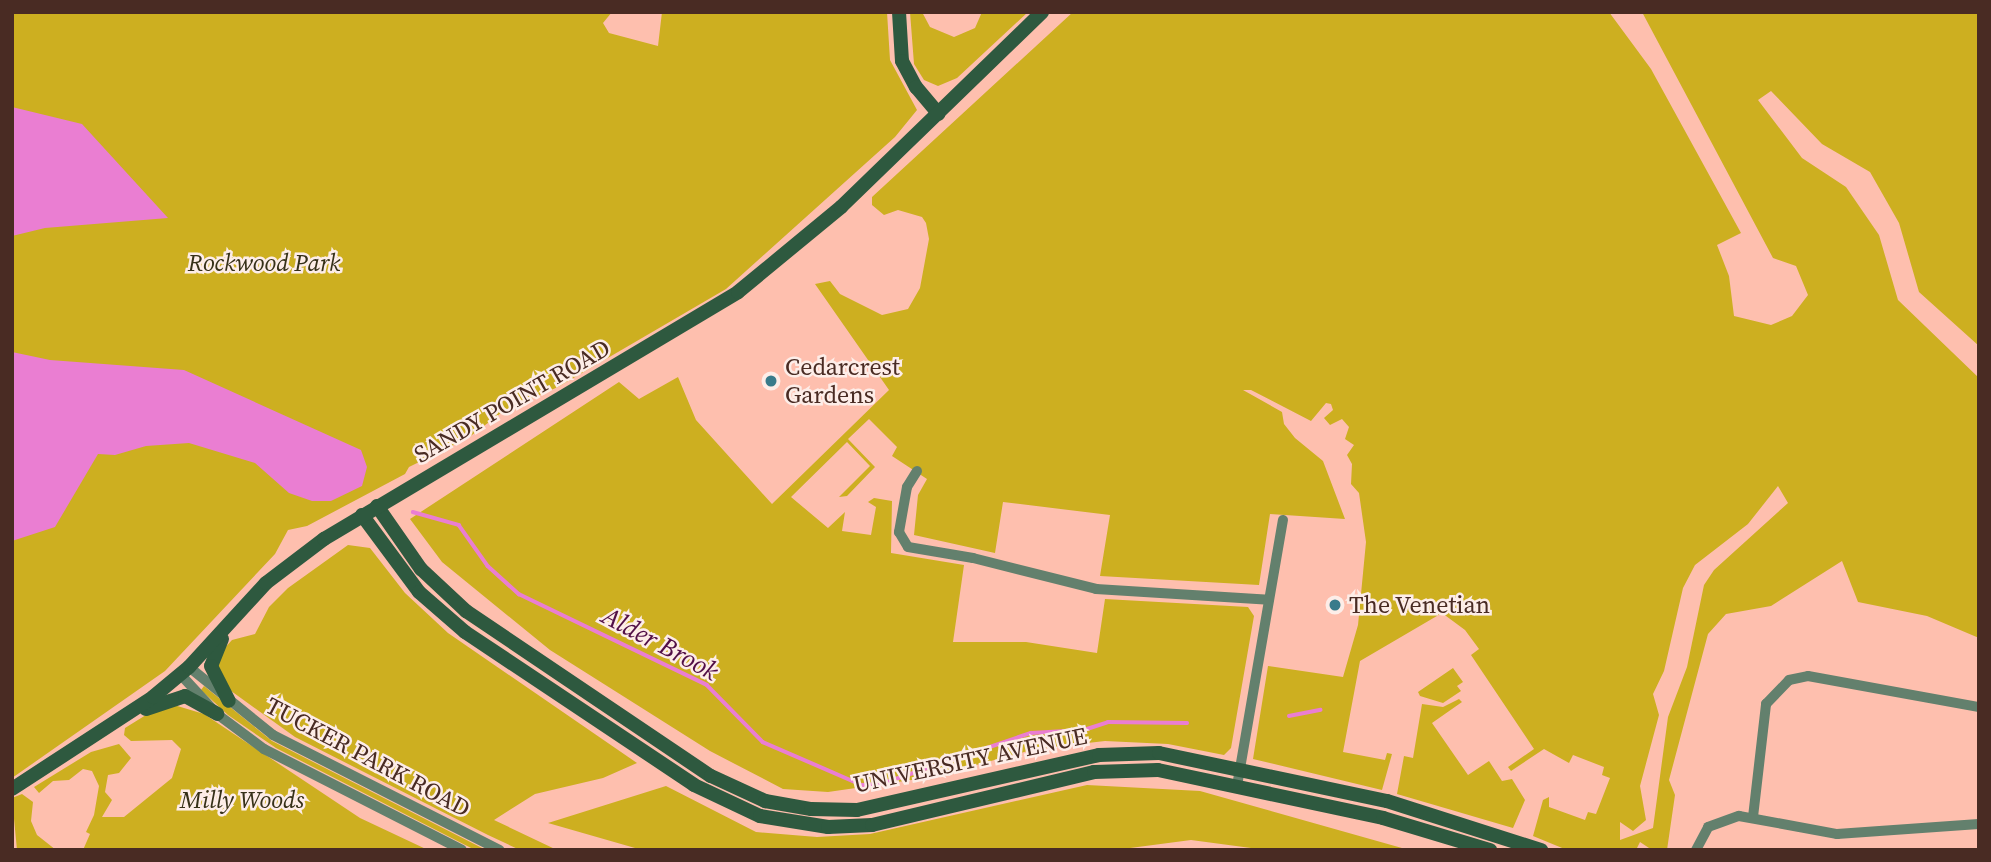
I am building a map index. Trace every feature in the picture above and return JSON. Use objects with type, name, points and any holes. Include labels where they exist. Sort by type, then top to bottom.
[{"type":"main road","points":[[899,12],[902,61],[916,87],[939,114]]},
{"type":"main road","name":"SANDY POINT ROAD","points":[[12,789],[118,720],[185,671],[282,569],[362,515],[732,297],[841,206],[1042,12]]},
{"type":"main road","name":"UNIVERSITY AVENUE","points":[[377,506],[421,569],[466,611],[711,776],[765,801],[823,810],[857,810],[1119,753],[1159,753],[1240,768],[1398,804],[1541,850]]},
{"type":"main road","name":"UNIVERSITY AVENUE","points":[[362,515],[419,592],[465,632],[694,785],[760,816],[828,827],[872,825],[1114,770],[1169,771],[1383,818],[1490,850]]},
{"type":"main road","points":[[229,701],[211,666],[237,614]]},
{"type":"main road","points":[[118,720],[185,696],[217,714]]},
{"type":"street","points":[[917,471],[906,487],[899,532],[908,547],[973,558],[1096,589],[1269,600]]},
{"type":"street","points":[[1237,786],[1283,520]]},
{"type":"street","name":"TUCKER PARK ROAD","points":[[185,671],[273,735],[500,850]]},
{"type":"street","name":"TUCKER PARK ROAD","points":[[185,671],[217,714],[285,761],[462,850]]},
{"type":"street","points":[[1753,817],[1766,704],[1789,680],[1808,676],[1979,707]]},
{"type":"street","points":[[1696,850],[1717,821],[1753,817],[1841,834],[1979,824]]},
{"type":"green space","name":"Rockwood Park","points":[[12,12],[612,12],[603,23],[609,33],[658,46],[662,12],[887,12],[890,60],[917,110],[895,137],[726,289],[558,387],[505,410],[468,438],[409,467],[405,474],[307,526],[288,530],[275,554],[165,671],[12,778]]},
{"type":"green space","points":[[910,12],[922,12],[930,27],[954,37],[975,28],[982,12],[1028,12],[957,78],[938,86],[924,80],[914,64]]},
{"type":"green space","points":[[1073,12],[1609,12],[1651,69],[1741,233],[1717,245],[1729,276],[1734,316],[1771,325],[1792,316],[1808,295],[1796,266],[1773,258],[1642,12],[1979,12],[1979,346],[1919,292],[1899,223],[1870,172],[1822,144],[1771,91],[1758,100],[1802,158],[1846,187],[1879,235],[1898,300],[1979,378],[1979,638],[1927,616],[1858,602],[1842,561],[1771,606],[1726,614],[1708,634],[1669,780],[1675,795],[1667,850],[1652,850],[1640,842],[1636,850],[1567,850],[1533,836],[1543,800],[1549,797],[1549,807],[1585,820],[1588,812],[1596,814],[1610,778],[1602,775],[1604,767],[1573,755],[1569,763],[1544,749],[1511,771],[1508,767],[1534,749],[1471,655],[1479,649],[1465,630],[1442,613],[1360,661],[1343,752],[1385,760],[1387,753],[1392,754],[1382,790],[1253,759],[1268,666],[1343,677],[1358,625],[1366,542],[1359,493],[1351,484],[1352,464],[1347,455],[1354,445],[1345,439],[1349,427],[1342,419],[1330,425],[1324,418],[1333,410],[1331,404],[1326,403],[1311,421],[1251,390],[1243,390],[1282,412],[1284,424],[1295,438],[1323,461],[1345,519],[1270,514],[1259,585],[1100,576],[1110,515],[1003,502],[995,553],[914,535],[918,495],[927,479],[892,456],[897,447],[869,419],[848,439],[875,467],[847,496],[839,497],[870,466],[847,442],[791,497],[828,528],[845,512],[842,531],[871,535],[876,507],[868,502],[874,498],[892,501],[891,553],[964,565],[953,642],[1026,642],[1097,653],[1105,599],[1248,607],[1254,616],[1231,748],[1224,755],[1168,744],[1105,741],[1035,749],[932,777],[828,792],[783,789],[710,751],[550,650],[442,562],[410,519],[619,382],[639,399],[678,377],[696,420],[772,504],[889,390],[815,284],[830,281],[840,294],[882,315],[908,309],[920,288],[929,239],[926,223],[922,217],[898,210],[884,215],[872,205],[872,197]],"holes":[[[1778,486],[1788,503],[1714,570],[1704,585],[1687,667],[1668,717],[1653,828],[1620,840],[1620,822],[1633,831],[1646,820],[1640,786],[1659,715],[1653,694],[1664,671],[1683,588],[1695,565],[1748,524]]]},
{"type":"green space","points":[[348,545],[370,548],[405,593],[448,633],[637,763],[603,778],[535,794],[494,820],[557,850],[520,850],[488,835],[295,737],[227,688],[217,668],[222,651],[232,640],[255,634],[269,607],[288,588]]},
{"type":"green space","points":[[1453,668],[1463,682],[1457,686],[1461,691],[1443,703],[1420,696],[1418,692]]},
{"type":"green space","points":[[204,686],[272,741],[486,850],[475,850],[276,748],[228,715],[201,690]]},
{"type":"green space","points":[[1459,699],[1462,702],[1432,723],[1468,775],[1489,761],[1502,781],[1512,779],[1525,800],[1513,828],[1397,794],[1404,756],[1413,758],[1422,704],[1443,707]]},
{"type":"green space","name":"Milly Woods","points":[[174,705],[204,714],[360,818],[428,850],[83,850],[90,834],[86,832],[94,815],[99,786],[92,771],[83,769],[69,780],[53,781],[39,793],[34,787],[91,752],[119,744],[131,758],[119,773],[108,775],[105,792],[112,800],[102,817],[124,817],[172,778],[181,749],[172,740],[131,741],[124,735],[125,728],[154,710]]},
{"type":"green space","points":[[1087,785],[1200,791],[1409,850],[1266,850],[1191,840],[1115,850],[642,850],[548,823],[666,786],[756,832],[817,837],[870,834]]},
{"type":"green space","points":[[22,794],[33,802],[31,821],[37,835],[56,850],[17,850],[12,798]]},
{"type":"shaded area","points":[[12,107],[82,124],[168,218],[45,228],[12,236]]},
{"type":"shaded area","points":[[12,352],[50,360],[184,370],[361,450],[367,467],[362,486],[331,501],[312,501],[289,493],[255,463],[189,443],[146,446],[115,455],[98,454],[55,527],[12,541]]},
{"type":"waterway","name":"Alder Brook","points":[[413,512],[459,525],[488,566],[519,594],[707,685],[763,742],[862,785],[881,784],[1031,733],[1084,730],[1108,722],[1187,723]]},
{"type":"waterway","name":"Alder Brook","points":[[1289,716],[1320,710]]},
{"type":"place","name":"Cedarcrest Gardens","points":[[771,381]]},
{"type":"place","name":"The Venetian","points":[[1335,605]]}]
